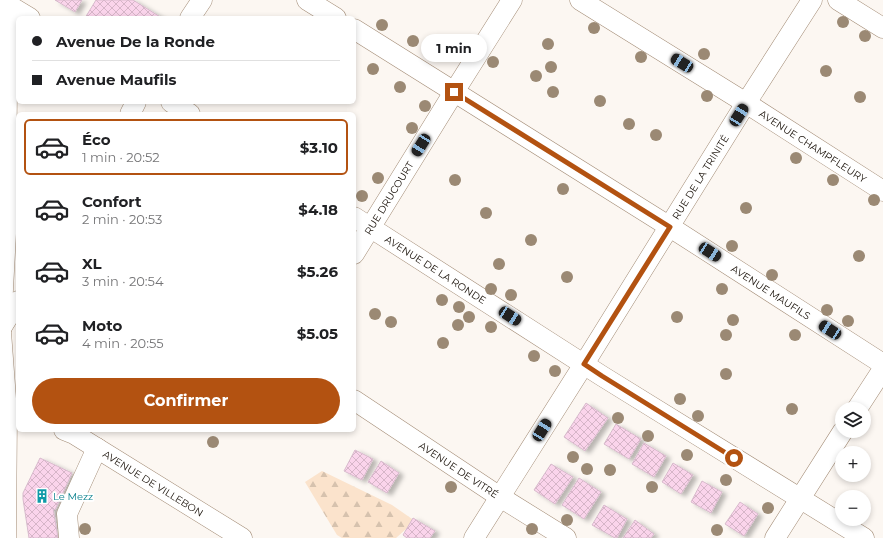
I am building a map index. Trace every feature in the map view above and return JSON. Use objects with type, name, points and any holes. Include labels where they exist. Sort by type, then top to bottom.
[{"type":"main road","points":[[5,1],[6,215],[0,330],[8,413],[5,538]]},
{"type":"street","points":[[191,16],[202,0]]},
{"type":"street","points":[[308,0],[333,16]]},
{"type":"street","name":"RUE DRUCOURT","points":[[356,251],[512,0]]},
{"type":"street","name":"AVENUE CHAMPFLEURY","points":[[580,0],[746,103],[883,191]]},
{"type":"street","name":"RUE DE LA TRINITÉ","points":[[474,538],[812,0]]},
{"type":"street","points":[[838,0],[883,28]]},
{"type":"street","points":[[5,1],[27,16]]},
{"type":"street","name":"AVENUE MAUFILS","points":[[356,30],[670,227],[883,364]]},
{"type":"street","points":[[174,104],[187,112]]},
{"type":"street","name":"AVENUE DE LA RONDE","points":[[356,218],[602,376],[864,538]]},
{"type":"street","points":[[0,330],[16,304]]},
{"type":"street","points":[[861,402],[883,368]]},
{"type":"street","name":"AVENUE DE VITRÉ","points":[[356,401],[500,497],[566,538]]},
{"type":"street","name":"AVENUE DE VILLEBON","points":[[69,432],[242,538]]},
{"type":"street","points":[[775,538],[838,438]]},
{"type":"street","points":[[69,538],[67,514],[97,448]]},
{"type":"green space","points":[[322,471],[392,505],[415,521],[396,538],[342,538],[337,535],[305,482]]},
{"type":"building","points":[[55,0],[82,0],[75,12]]},
{"type":"building","points":[[96,0],[133,0],[159,16],[86,16]]},
{"type":"building","points":[[586,403],[608,418],[585,451],[564,437]]},
{"type":"building","points":[[616,424],[641,439],[629,459],[604,444]]},
{"type":"building","points":[[644,443],[666,456],[654,477],[632,464]]},
{"type":"building","points":[[355,450],[373,459],[362,480],[344,471]]},
{"type":"building","name":"Le Mezz","points":[[40,458],[72,473],[55,510],[53,508],[58,538],[29,538],[23,493]]},
{"type":"building","points":[[381,461],[399,473],[387,493],[368,482]]},
{"type":"building","points":[[673,463],[693,475],[681,494],[662,482]]},
{"type":"building","points":[[551,464],[573,477],[555,504],[534,490]]},
{"type":"building","points":[[579,478],[601,492],[584,519],[562,505]]},
{"type":"building","points":[[702,481],[722,492],[711,513],[691,502]]},
{"type":"building","points":[[740,502],[758,514],[744,536],[725,524]]},
{"type":"building","points":[[604,505],[627,519],[617,538],[592,525]]},
{"type":"building","points":[[413,518],[435,531],[430,538],[407,538],[403,535]]},
{"type":"building","points":[[635,520],[654,534],[651,538],[623,538]]},
{"type":"place","name":"Le Mezz","points":[[42,496]]},
{"type":"route","points":[[454,92],[670,227],[584,364],[734,458]]}]
